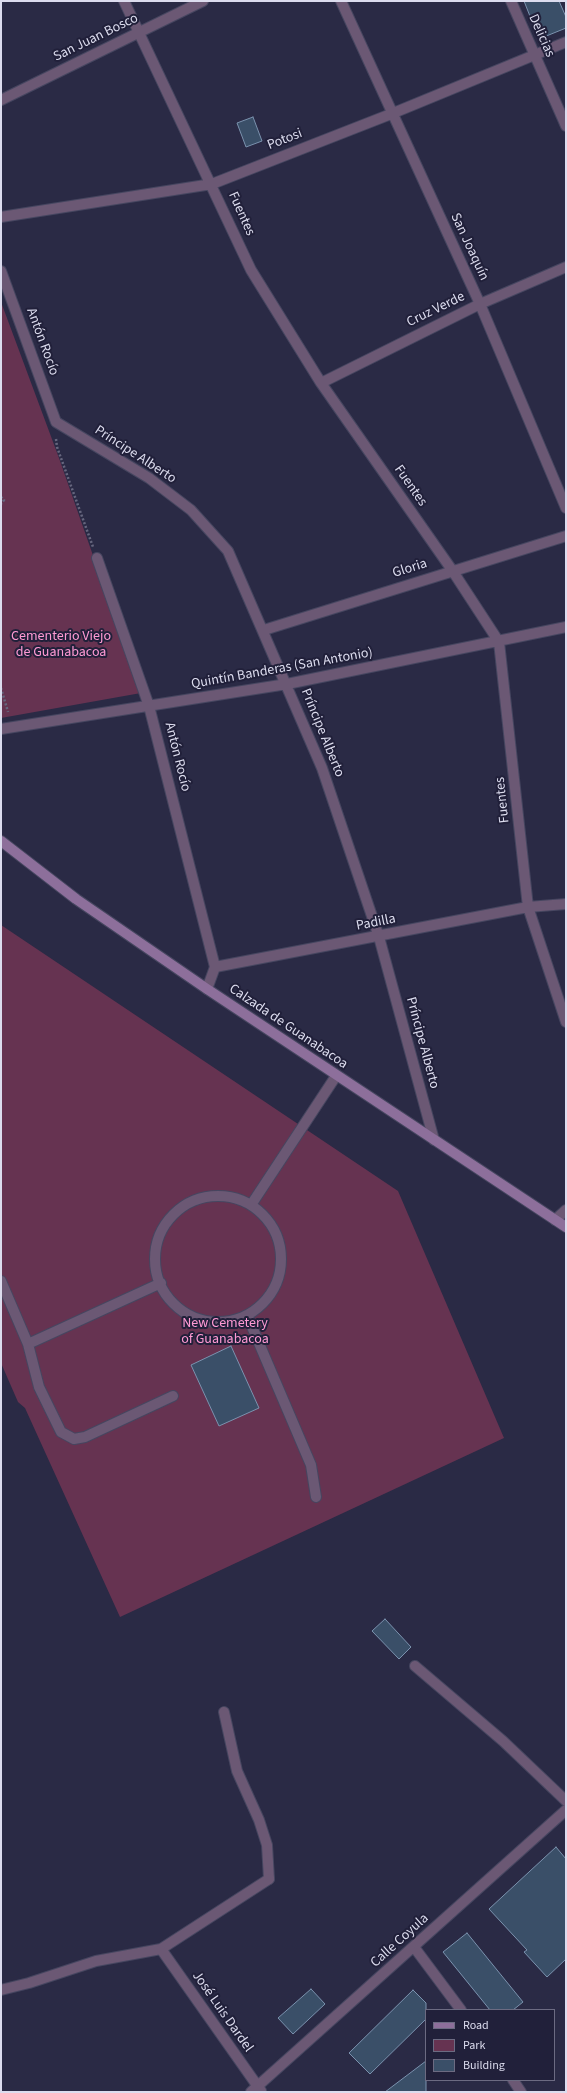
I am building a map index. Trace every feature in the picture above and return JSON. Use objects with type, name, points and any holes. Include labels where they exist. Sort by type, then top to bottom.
[{"type":"main road","name":"Calzada de Guanabacoa","points":[[1,842],[76,899],[207,989],[336,1076],[566,1227]]},
{"type":"street","name":"Fuentes","points":[[124,1],[212,184],[251,270],[321,383],[452,570],[499,642],[528,907],[566,1022]]},
{"type":"street","name":"San Juan Bosco","points":[[1,100],[203,1]]},
{"type":"street","name":"San Joaquín","points":[[341,1],[391,114],[480,304],[566,508]]},
{"type":"street","name":"Delicias","points":[[511,1],[566,126]]},
{"type":"street","name":"Potosi","points":[[1,217],[212,184],[391,114],[566,42]]},
{"type":"street","name":"Cruz Verde","points":[[321,383],[480,304],[566,267]]},
{"type":"street","name":"Antón Rocío","points":[[1,271],[56,422]]},
{"type":"street","name":"Príncipe Alberto","points":[[56,422],[149,478],[191,510],[228,552],[264,630],[322,768],[379,937],[434,1140]]},
{"type":"street","name":"Gloria","points":[[264,630],[452,570],[566,536]]},
{"type":"street","name":"Antón Rocío","points":[[97,558],[150,706],[215,967]]},
{"type":"street","name":"Quintín Banderas (San Antonio)","points":[[1,729],[287,684],[499,642],[566,627]]},
{"type":"street","name":"Padilla","points":[[215,967],[379,937],[528,907],[566,904]]},
{"type":"street","points":[[207,989],[215,967]]},
{"type":"street","points":[[252,1205],[336,1076]]},
{"type":"street","points":[[208,1197],[230,1197],[252,1205],[268,1220],[278,1240],[281,1262],[276,1283],[271,1293],[264,1302],[247,1315],[225,1322],[202,1320],[192,1316],[177,1306],[160,1283],[157,1272],[156,1250],[163,1228],[177,1211],[197,1199],[208,1197]]},
{"type":"street","points":[[555,1220],[566,1210]]},
{"type":"street","points":[[1,1281],[28,1344],[39,1387],[61,1432],[74,1439],[84,1437],[173,1396]]},
{"type":"street","points":[[28,1344],[160,1283]]},
{"type":"street","points":[[247,1315],[311,1465],[316,1497]]},
{"type":"street","points":[[415,1666],[503,1740],[566,1801]]},
{"type":"street","points":[[1,1990],[29,1983],[96,1961],[161,1949],[269,1879],[267,1845],[259,1820],[237,1771],[224,1712]]},
{"type":"street","name":"Calle Coyula","points":[[256,2090],[566,1810]]},
{"type":"street","points":[[414,1947],[460,2009]]},
{"type":"street","name":"José Luis Dardel","points":[[161,1949],[256,2090]]},
{"type":"street","points":[[514,2081],[522,2092]]},
{"type":"path","points":[[56,422],[56,447],[97,558]]},
{"type":"path","points":[[1,497],[4,500],[1,504]]},
{"type":"path","points":[[1,688],[8,712]]},
{"type":"green space","name":"Cementerio Viejo de Guanabacoa","points":[[1,302],[59,458],[141,693],[1,718]]},
{"type":"green space","name":"New Cemetery of Guanabacoa","points":[[1,925],[398,1191],[504,1438],[120,1617],[25,1408],[18,1402],[1,1363]]},
{"type":"building","points":[[524,1],[559,1],[566,17],[566,28],[539,39]]},
{"type":"building","points":[[253,117],[262,141],[246,147],[237,123]]},
{"type":"building","points":[[231,1346],[259,1408],[219,1426],[191,1365]]},
{"type":"building","points":[[385,1619],[411,1647],[399,1659],[372,1631]]},
{"type":"building","points":[[556,1847],[566,1859],[566,1959],[547,1977],[524,1952],[527,1950],[489,1909]]},
{"type":"building","points":[[467,1933],[523,2002],[514,2009],[489,2009],[443,1952]]},
{"type":"building","points":[[311,1989],[325,2004],[293,2034],[278,2018]]},
{"type":"building","points":[[413,1990],[426,2003],[425,2020],[370,2074],[349,2053]]},
{"type":"building","points":[[425,2062],[426,2092],[385,2092]]}]
